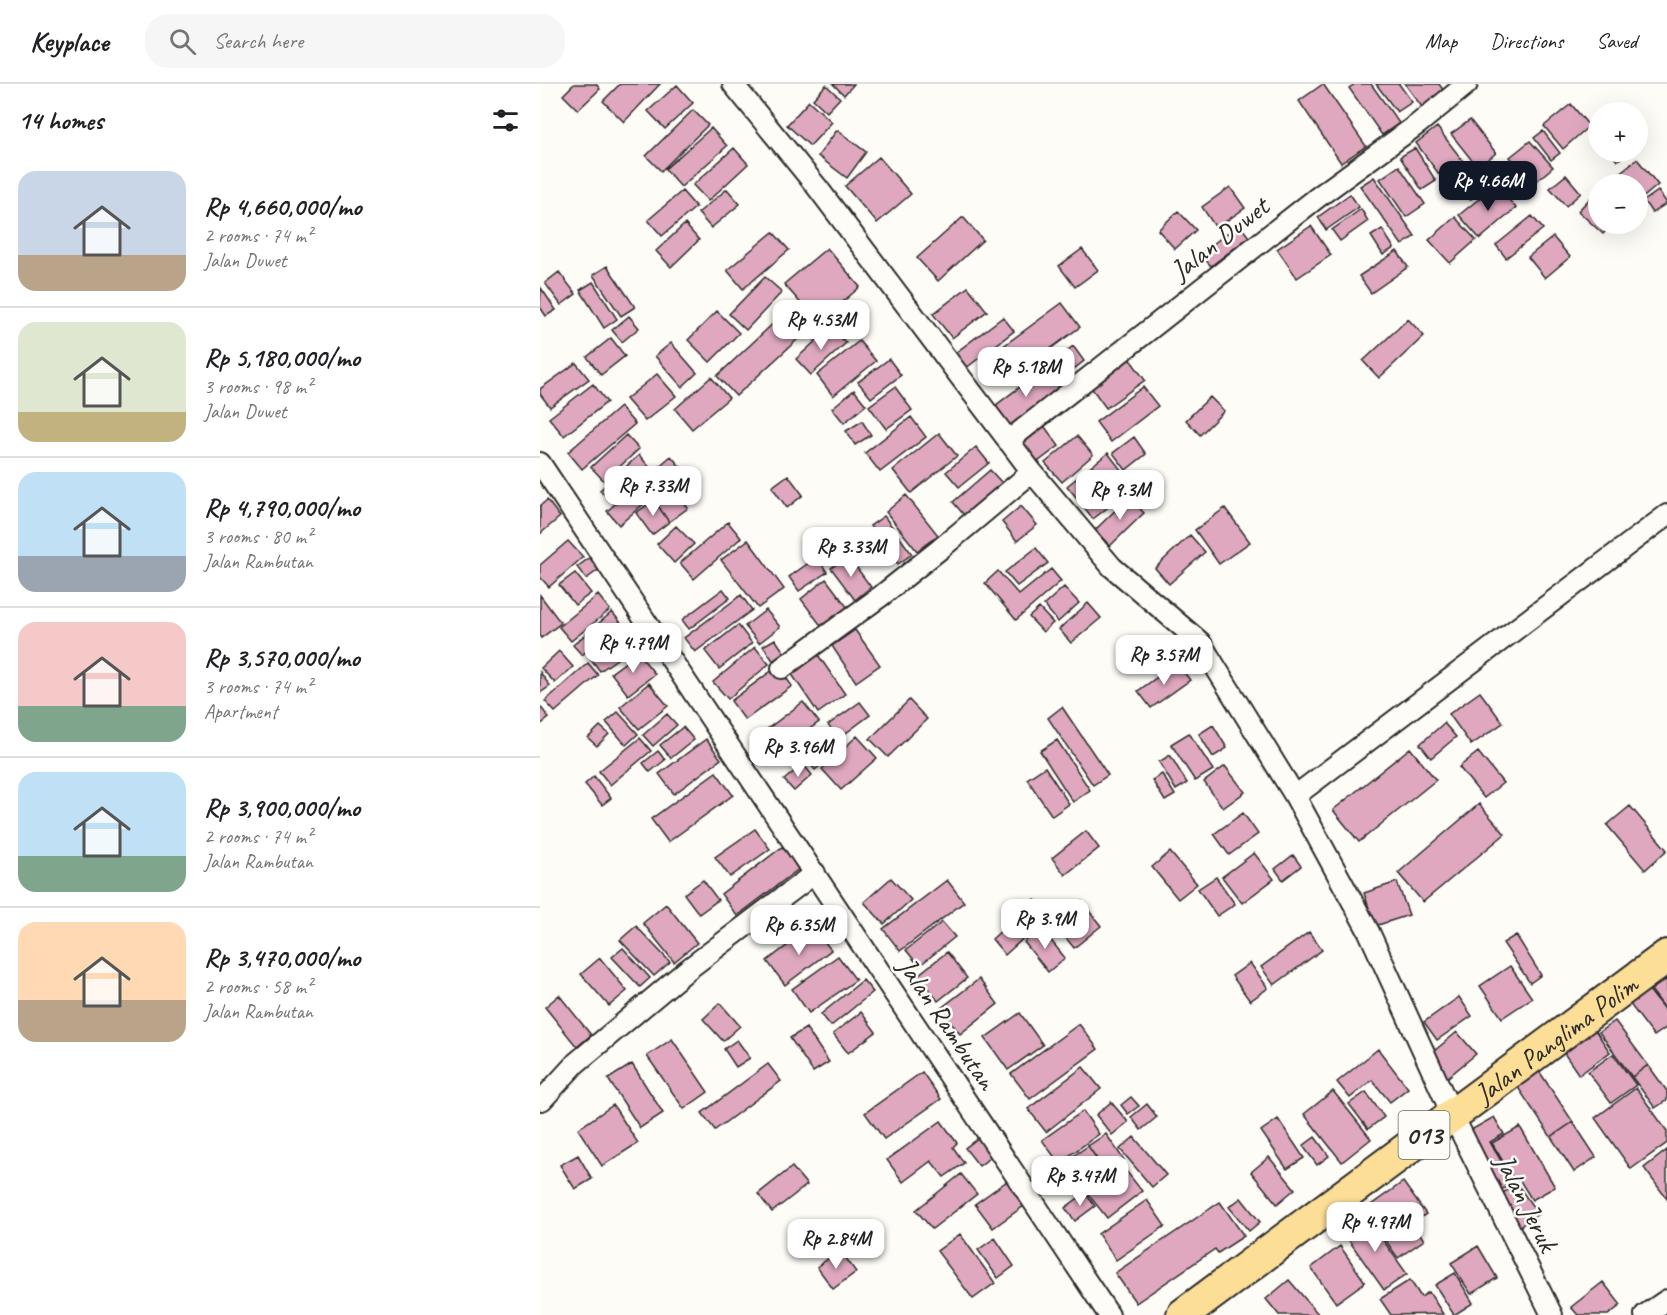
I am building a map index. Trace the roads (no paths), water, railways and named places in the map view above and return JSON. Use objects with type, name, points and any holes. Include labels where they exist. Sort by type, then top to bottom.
[{"type":"main road","name":"Jalan Panglima Polim","points":[[1183,1315],[1667,956]]},
{"type":"street","name":"Jalan Jeruk","points":[[733,84],[817,187],[1032,472],[1112,567],[1200,642],[1295,796],[1369,932],[1452,1114],[1552,1315]]},
{"type":"street","name":"Jalan Duwet","points":[[1008,441],[1309,204],[1418,124],[1467,84]]},
{"type":"street","name":"Jalan Rambutan","points":[[540,463],[1109,1315]]},
{"type":"street","points":[[782,668],[881,596],[1032,472]]},
{"type":"street","points":[[1295,796],[1667,514]]},
{"type":"street","points":[[541,1100],[576,1063],[687,970],[819,880]]},
{"type":"street","points":[[1645,1315],[1667,1300]]}]
